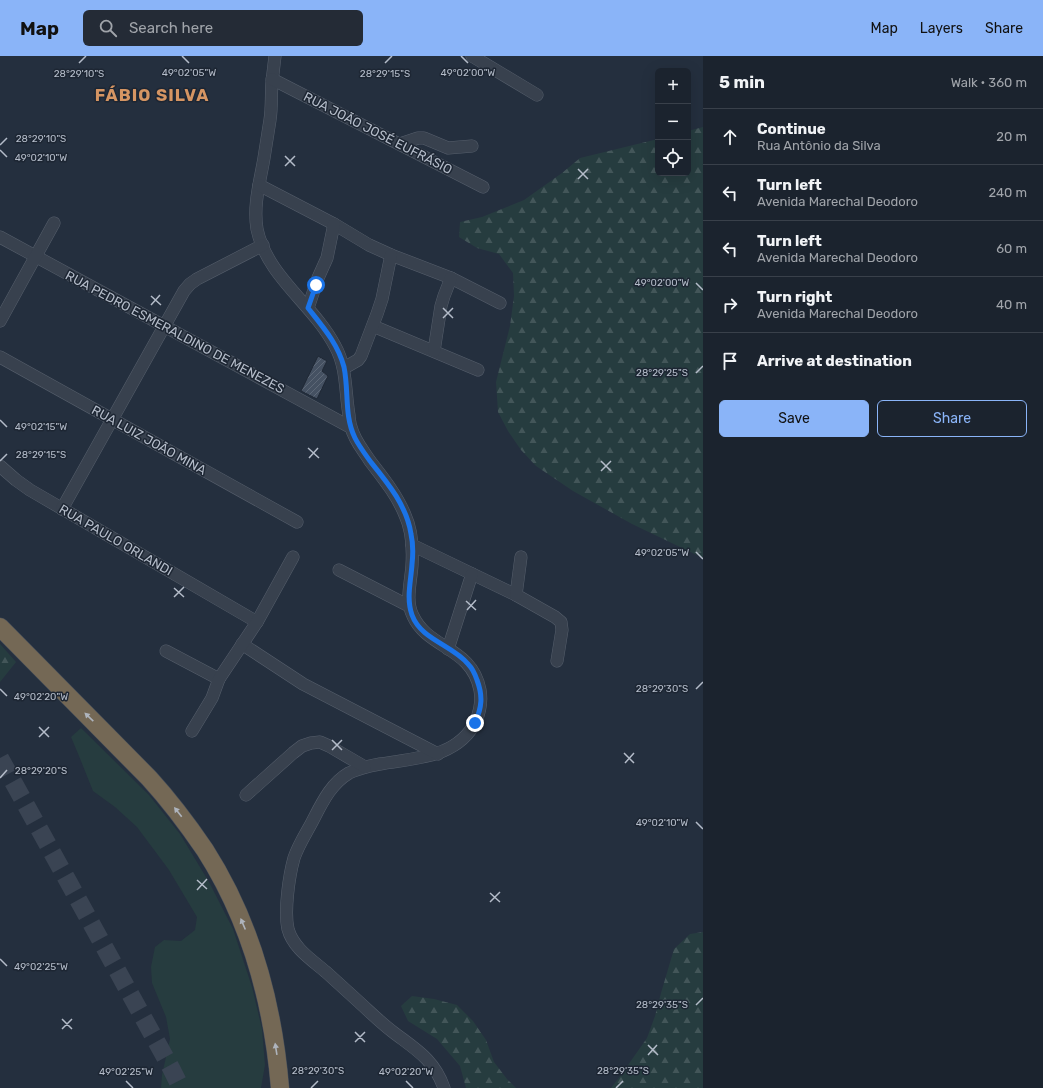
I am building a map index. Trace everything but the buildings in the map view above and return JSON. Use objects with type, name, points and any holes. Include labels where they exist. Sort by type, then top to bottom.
[{"type":"highway","points":[[0,627],[80,709],[130,757],[168,799],[187,824],[223,880],[248,935],[264,990],[278,1058],[280,1088]]},
{"type":"street","points":[[275,56],[272,79],[271,115],[255,209],[258,233],[280,276],[326,330],[334,343],[344,368],[350,426],[363,450],[398,500],[408,522],[411,533],[413,562],[409,606],[413,617],[421,629],[468,663],[475,674],[480,687],[482,701],[480,712],[469,733],[449,749],[438,754],[365,767],[351,772],[340,780],[330,791],[320,806],[299,846],[294,861],[288,893],[288,930],[295,943],[307,957],[382,1023],[414,1047],[428,1060],[436,1069],[444,1088]]},
{"type":"street","points":[[472,56],[537,95]]},
{"type":"street","name":"RUA JOÃO JOSÉ EUFRÁSIO","points":[[272,79],[483,187]]},
{"type":"street","points":[[400,144],[418,138],[424,138],[448,148],[472,146]]},
{"type":"street","points":[[258,185],[334,224],[369,245],[451,278],[500,303]]},
{"type":"street","points":[[0,321],[54,223]]},
{"type":"street","points":[[308,308],[318,278],[327,258],[334,224]]},
{"type":"street","name":"RUA PEDRO ESMERALDINO DE MENEZES","points":[[0,237],[350,426]]},
{"type":"street","points":[[62,509],[184,292],[190,284],[263,245]]},
{"type":"street","points":[[344,368],[358,360],[361,356],[382,299],[391,255]]},
{"type":"street","points":[[434,352],[441,306],[451,278]]},
{"type":"street","points":[[373,326],[478,370]]},
{"type":"street","name":"RUA LUIZ JOÃO MINA","points":[[0,357],[297,522]]},
{"type":"street","name":"RUA PAULO ORLANDI","points":[[0,466],[16,480],[62,509],[257,622]]},
{"type":"street","points":[[412,545],[516,595],[555,617],[561,622],[562,630],[557,661]]},
{"type":"street","points":[[192,731],[212,698],[219,679],[257,622],[293,557]]},
{"type":"street","points":[[516,595],[521,557]]},
{"type":"street","points":[[339,570],[409,606]]},
{"type":"street","points":[[448,648],[472,574]]},
{"type":"street","points":[[242,644],[303,684],[438,754]]},
{"type":"street","points":[[166,651],[219,679]]},
{"type":"street","points":[[246,795],[293,753],[302,746],[312,743],[320,742],[329,746],[365,767]]},
{"type":"green space","points":[[703,127],[703,558],[632,524],[573,491],[536,466],[521,450],[508,431],[498,412],[496,382],[510,326],[514,296],[513,273],[499,254],[477,248],[459,237],[460,222],[482,217],[524,200],[580,158],[655,140],[655,176],[691,176],[691,130]]},
{"type":"green space","points":[[0,644],[16,662],[0,682]]},
{"type":"green space","points":[[81,728],[149,795],[180,834],[209,882],[233,929],[252,987],[262,1029],[265,1065],[261,1088],[161,1088],[162,1075],[170,1039],[166,1017],[152,983],[151,967],[155,947],[164,940],[181,941],[195,930],[197,917],[169,870],[137,827],[115,807],[93,791],[71,737]]},
{"type":"green space","points":[[703,932],[703,1088],[611,1088],[647,1038],[655,1016],[674,949],[690,934]]},
{"type":"green space","points":[[412,996],[434,999],[457,1005],[473,1021],[486,1040],[494,1062],[516,1088],[466,1088],[460,1066],[437,1039],[408,1021],[401,1006]]},
{"type":"tunnel","points":[[0,758],[181,1088]]},
{"type":"district","name":"FÁBIO SILVA","points":[[152,95]]},
{"type":"route","points":[[316,285],[308,308],[326,330],[338,351],[344,368],[350,426],[363,450],[398,500],[406,516],[411,533],[413,562],[409,606],[413,617],[421,629],[468,663],[475,674],[480,687],[482,701],[480,712],[475,723]]}]
